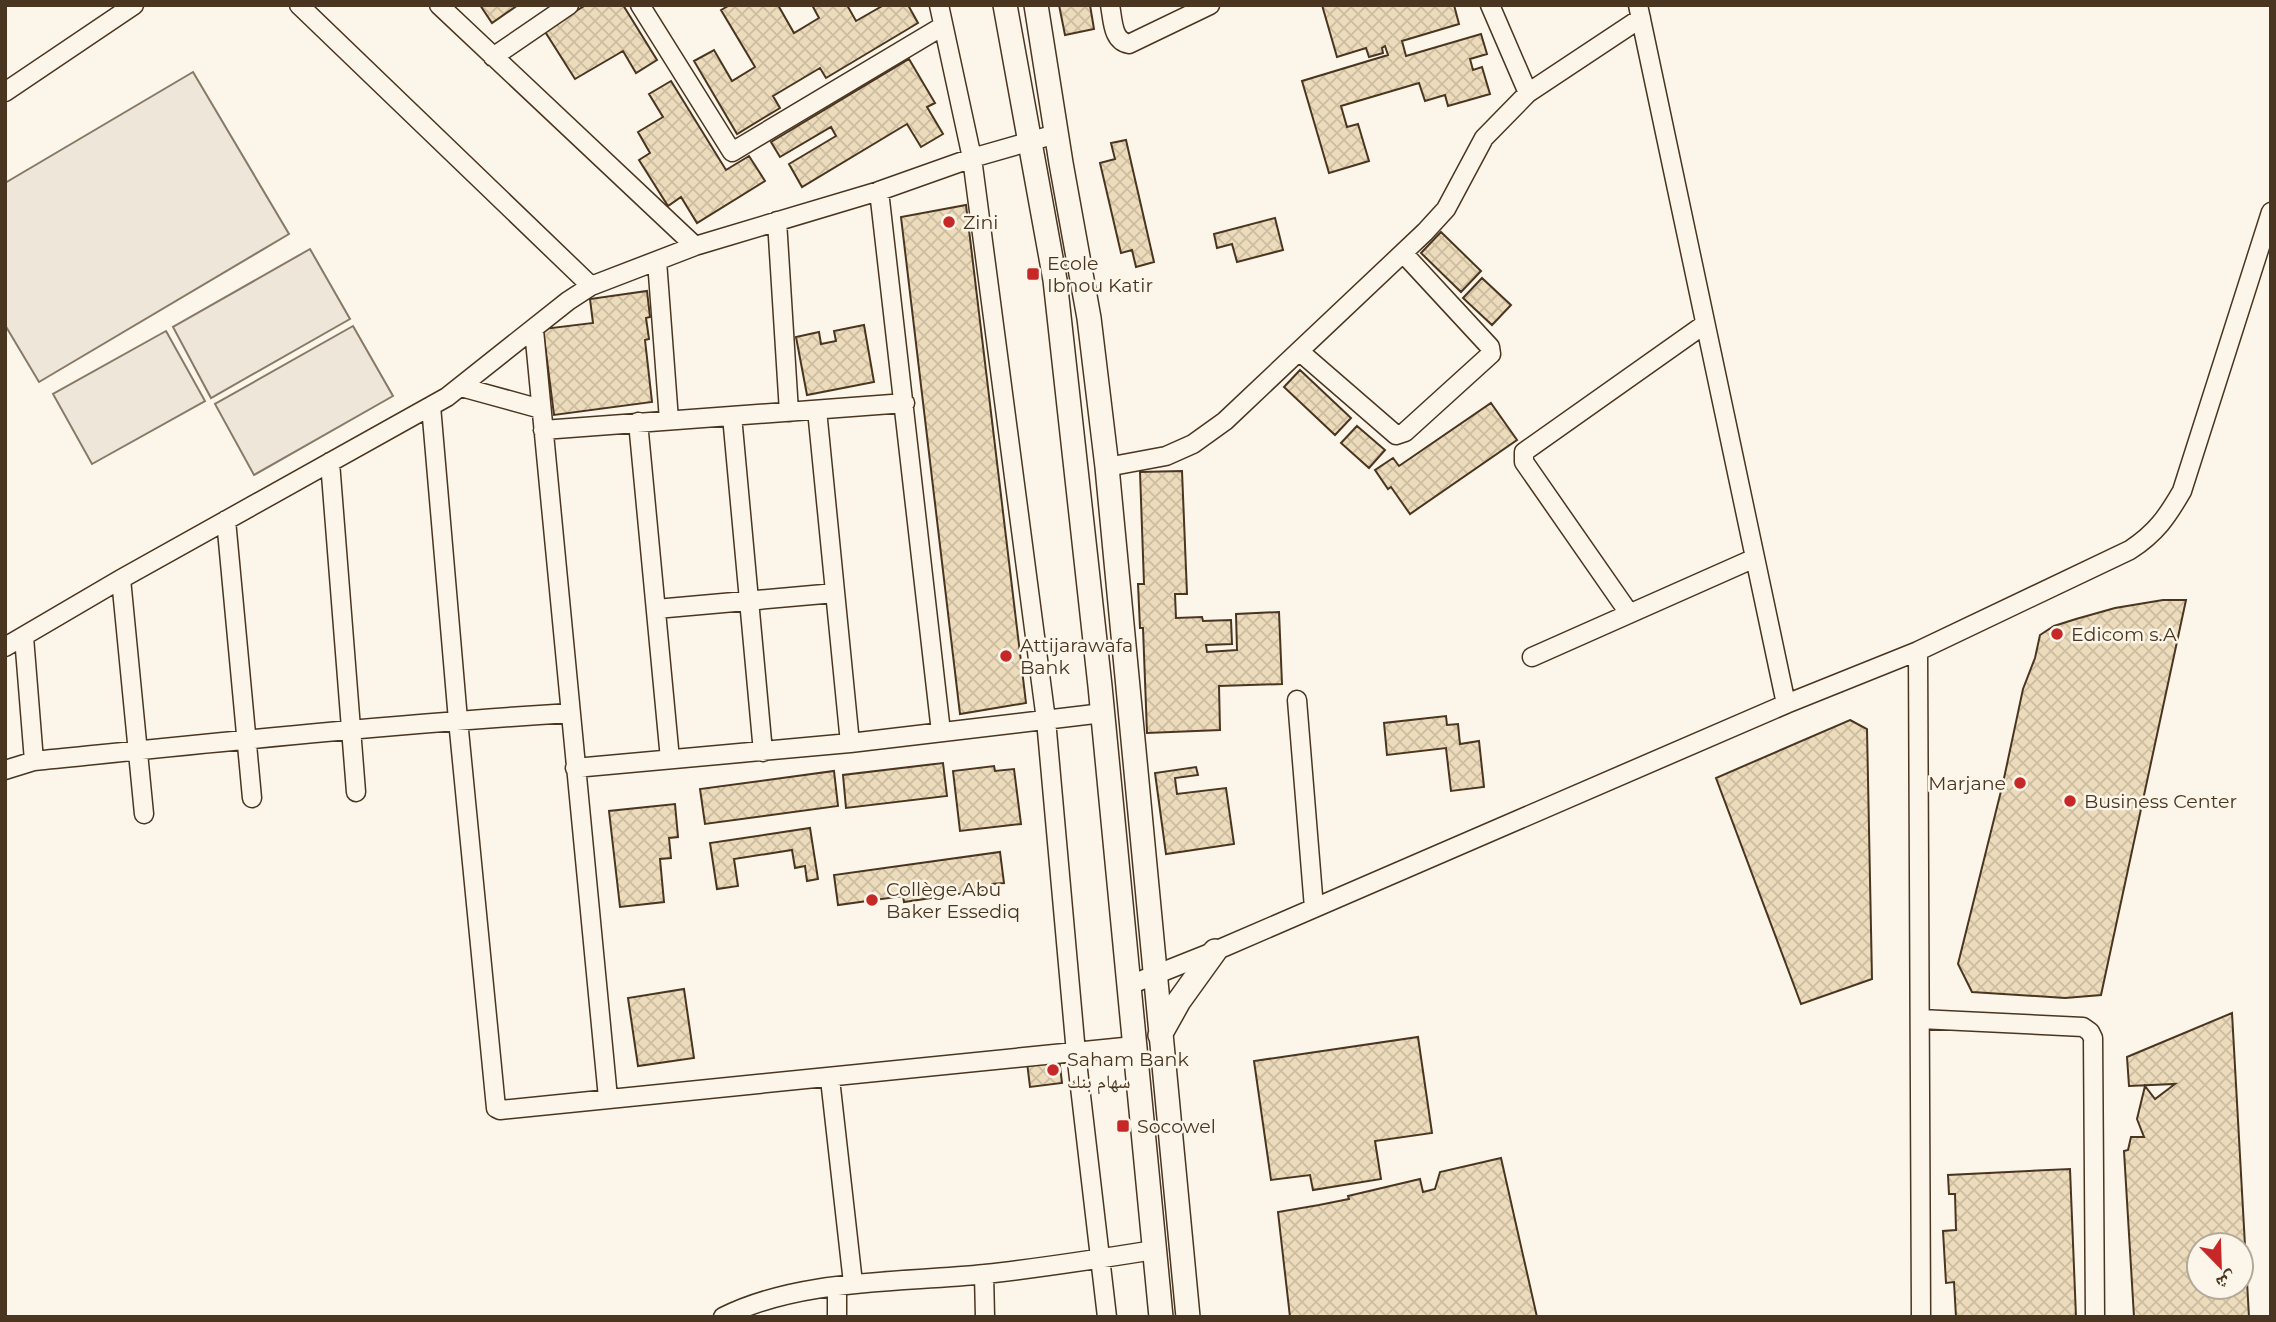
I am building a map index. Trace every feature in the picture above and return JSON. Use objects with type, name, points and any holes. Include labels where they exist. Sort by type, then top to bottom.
[{"type":"street","points":[[5,92],[135,5]]},
{"type":"street","points":[[299,5],[592,286]]},
{"type":"street","points":[[439,5],[695,246]]},
{"type":"street","points":[[493,57],[569,5]]},
{"type":"street","points":[[640,5],[732,152],[943,26]]},
{"type":"street","points":[[939,5],[972,158],[1046,720],[1076,1053],[1107,1317]]},
{"type":"street","points":[[1005,5],[1055,280],[1102,713],[1161,1317]]},
{"type":"street","points":[[1036,5],[1089,318],[1107,467],[1188,1317]]},
{"type":"street","points":[[1110,5],[1116,35],[1119,41],[1129,44],[1210,5]]},
{"type":"street","points":[[1490,5],[1528,93]]},
{"type":"street","points":[[1107,467],[1166,456],[1193,444],[1225,421],[1446,209],[1484,138],[1528,93],[1639,12],[1786,704]]},
{"type":"street","points":[[5,648],[121,579],[431,406],[461,387],[568,301],[592,286],[695,246],[1056,134]]},
{"type":"street","points":[[879,191],[942,732]]},
{"type":"street","points":[[1127,986],[1215,951],[1786,704],[1918,651],[2130,550],[2149,538],[2182,491],[2271,212]]},
{"type":"street","points":[[777,221],[789,412]]},
{"type":"street","points":[[1299,351],[1396,436],[1405,432],[1491,354],[1490,347],[1403,253]]},
{"type":"street","points":[[657,261],[669,420]]},
{"type":"street","points":[[1629,612],[1524,462],[1523,455],[1706,324]]},
{"type":"street","points":[[534,330],[608,1098]]},
{"type":"street","points":[[461,387],[541,409]]},
{"type":"street","points":[[543,430],[905,403]]},
{"type":"street","points":[[431,406],[494,1104],[500,1110],[830,1079],[1134,1046]]},
{"type":"street","points":[[817,410],[850,743]]},
{"type":"street","points":[[732,416],[763,752]]},
{"type":"street","points":[[638,422],[670,759]]},
{"type":"street","points":[[330,462],[356,792]]},
{"type":"street","points":[[226,520],[252,798]]},
{"type":"street","points":[[1532,657],[1755,558]]},
{"type":"street","points":[[121,579],[144,814]]},
{"type":"street","points":[[656,609],[835,593]]},
{"type":"street","points":[[24,637],[34,761]]},
{"type":"street","points":[[1918,651],[1921,1317]]},
{"type":"street","points":[[1297,700],[1314,908]]},
{"type":"street","points":[[5,770],[34,761],[247,739],[570,713]]},
{"type":"street","points":[[575,768],[850,743],[1102,713]]},
{"type":"street","points":[[1160,1035],[1179,1001],[1215,951]]},
{"type":"street","points":[[1920,1018],[2082,1027],[2094,1038],[2095,1317]]},
{"type":"street","points":[[830,1079],[845,1285],[837,1317]]},
{"type":"street","points":[[723,1317],[752,1303],[774,1297],[845,1285],[984,1274],[1154,1250]]},
{"type":"street","points":[[984,1274],[985,1317]]},
{"type":"shaded area","points":[[193,72],[289,234],[39,382],[5,325],[5,183]]},
{"type":"shaded area","points":[[310,249],[350,319],[211,398],[173,327]]},
{"type":"shaded area","points":[[353,326],[393,396],[254,475],[215,404]]},
{"type":"shaded area","points":[[166,331],[205,401],[92,464],[53,394]]},
{"type":"building","points":[[480,5],[518,5],[492,23]]},
{"type":"building","points":[[586,5],[623,5],[657,60],[636,73],[623,51],[575,79],[544,30]]},
{"type":"building","points":[[730,5],[778,5],[794,33],[819,18],[812,5],[847,5],[856,21],[884,5],[908,5],[918,23],[826,78],[820,68],[773,96],[780,108],[737,134],[694,61],[714,50],[732,81],[755,67],[721,10]]},
{"type":"building","points":[[1059,5],[1090,5],[1094,29],[1065,35]]},
{"type":"building","points":[[1322,5],[1454,5],[1459,24],[1402,41],[1406,56],[1481,34],[1487,54],[1470,59],[1473,70],[1482,67],[1490,94],[1448,106],[1445,95],[1425,101],[1419,83],[1341,106],[1347,127],[1358,124],[1369,161],[1329,173],[1302,81],[1388,55],[1385,46],[1382,48],[1383,53],[1369,57],[1366,48],[1337,57]]},
{"type":"building","points":[[909,59],[935,103],[927,107],[943,134],[921,147],[907,124],[802,187],[789,164],[836,136],[831,127],[780,157],[771,142]]},
{"type":"building","points":[[671,81],[726,170],[749,156],[765,181],[697,223],[681,197],[668,206],[639,160],[650,153],[638,132],[663,117],[649,94]]},
{"type":"building","points":[[1126,140],[1154,262],[1136,267],[1132,250],[1121,253],[1100,163],[1115,159],[1111,143]]},
{"type":"building","points":[[966,205],[1026,703],[960,714],[901,217]]},
{"type":"building","points":[[1275,218],[1283,250],[1237,262],[1232,244],[1217,248],[1214,234]]},
{"type":"building","points":[[1441,232],[1481,271],[1461,292],[1421,253]]},
{"type":"building","points":[[1482,278],[1511,305],[1492,325],[1463,298]]},
{"type":"building","points":[[647,291],[650,317],[646,318],[649,339],[645,340],[652,402],[554,415],[543,329],[593,323],[590,299]]},
{"type":"building","points":[[864,325],[874,382],[807,395],[796,337],[819,332],[821,344],[836,341],[834,331]]},
{"type":"building","points":[[1300,370],[1351,418],[1335,435],[1284,387]]},
{"type":"building","points":[[1491,403],[1517,440],[1410,514],[1375,470],[1393,458],[1399,466]]},
{"type":"building","points":[[1357,426],[1385,450],[1369,468],[1341,443]]},
{"type":"building","points":[[1182,471],[1187,594],[1175,594],[1176,618],[1231,620],[1232,644],[1206,645],[1207,652],[1237,650],[1236,614],[1279,612],[1282,684],[1219,686],[1220,730],[1147,733],[1143,628],[1140,628],[1138,584],[1144,584],[1140,472]]},
{"type":"building","name":"Business Center","points":[[2163,600],[2186,600],[2101,995],[2065,998],[1972,992],[1958,964],[2003,783],[2023,689],[2035,658],[2040,635],[2054,626],[2076,619],[2115,608]]},
{"type":"building","points":[[1446,716],[1447,725],[1458,724],[1460,744],[1479,741],[1484,787],[1451,791],[1446,748],[1387,755],[1384,723]]},
{"type":"building","points":[[1850,720],[1867,729],[1872,979],[1801,1004],[1716,778]]},
{"type":"building","points":[[943,763],[947,796],[846,808],[843,775]]},
{"type":"building","points":[[994,766],[995,771],[1014,769],[1021,824],[960,831],[953,771]]},
{"type":"building","points":[[1196,767],[1198,775],[1175,778],[1177,794],[1226,788],[1234,844],[1166,854],[1155,773]]},
{"type":"building","points":[[834,771],[838,806],[705,824],[700,789]]},
{"type":"building","points":[[675,804],[678,837],[669,838],[671,858],[660,859],[664,902],[620,907],[609,811]]},
{"type":"building","points":[[810,828],[818,879],[807,881],[805,866],[795,868],[792,850],[734,859],[738,886],[717,889],[710,843]]},
{"type":"building","points":[[1000,852],[1004,883],[992,884],[992,889],[904,902],[903,896],[838,905],[834,875]]},
{"type":"building","points":[[684,989],[694,1058],[638,1066],[628,998]]},
{"type":"building","points":[[2232,1013],[2244,1231],[2185,1231],[2185,1301],[2248,1301],[2249,1317],[2134,1317],[2124,1151],[2128,1150],[2131,1137],[2144,1137],[2137,1119],[2145,1086],[2155,1099],[2175,1084],[2129,1086],[2127,1057]]},
{"type":"building","points":[[1418,1037],[1432,1133],[1375,1141],[1381,1179],[1313,1190],[1310,1175],[1271,1180],[1254,1061]]},
{"type":"building","points":[[1059,1058],[1062,1083],[1030,1087],[1027,1062]]},
{"type":"building","points":[[1501,1158],[1537,1317],[1290,1317],[1278,1212],[1349,1199],[1348,1196],[1420,1179],[1423,1192],[1435,1189],[1440,1172]]},
{"type":"building","points":[[2070,1169],[2076,1317],[1956,1317],[1954,1282],[1946,1283],[1943,1231],[1956,1230],[1955,1194],[1949,1194],[1948,1175]]},
{"type":"place","name":"Zini","points":[[949,222]]},
{"type":"place","name":"Ecole Ibnou Katir","points":[[1033,274]]},
{"type":"place","name":"Edicom s.A","points":[[2057,634]]},
{"type":"place","name":"Attijarawafa Bank","points":[[1006,656]]},
{"type":"place","name":"Marjane","points":[[2020,783]]},
{"type":"place","name":"Business Center","points":[[2070,801]]},
{"type":"place","name":"Collège Abu Baker Essediq","points":[[872,900]]},
{"type":"place","name":"Saham Bank سهام بنك","points":[[1053,1070]]},
{"type":"place","name":"Socowel","points":[[1123,1126]]}]
